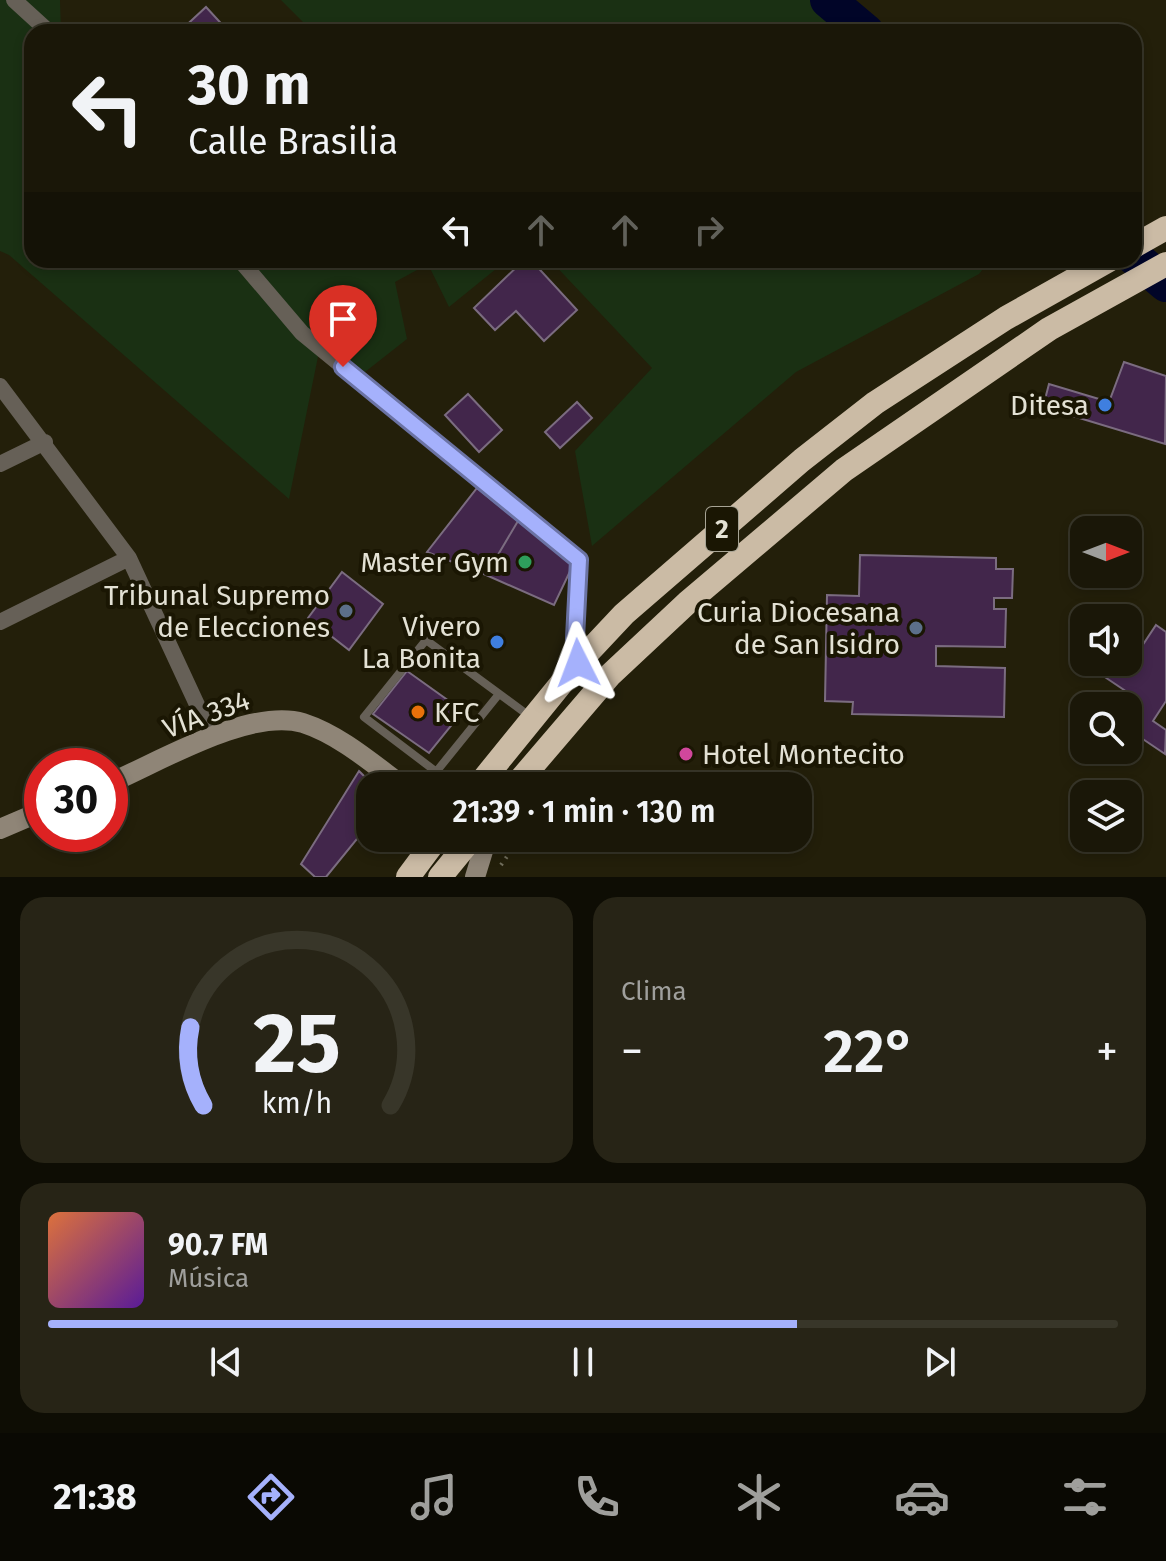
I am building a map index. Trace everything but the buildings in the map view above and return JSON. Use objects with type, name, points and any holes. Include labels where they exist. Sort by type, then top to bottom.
[{"type":"highway","name":"2","points":[[528,772],[610,675],[844,470],[1049,329],[1166,264]]},
{"type":"highway","name":"2","points":[[489,772],[578,663],[624,614],[802,460],[875,403],[1006,318],[1095,268]]},
{"type":"highway","points":[[520,772],[523,762],[624,614]]},
{"type":"highway","points":[[408,877],[427,852]]},
{"type":"highway","points":[[431,877],[441,852]]},
{"type":"highway","points":[[440,877],[461,852]]},
{"type":"street","points":[[14,0],[40,24]]},
{"type":"street","points":[[247,268],[302,333],[579,560],[575,638],[578,663]]},
{"type":"street","points":[[0,386],[129,558],[212,737]]},
{"type":"street","points":[[0,464],[45,442]]},
{"type":"street","points":[[0,622],[129,558]]},
{"type":"street","name":"VÍA 334","points":[[128,775],[212,737],[269,721],[302,723],[334,738],[383,772]]},
{"type":"street","points":[[0,829],[24,819]]},
{"type":"street","points":[[476,876],[483,852]]},
{"type":"lane","points":[[499,694],[436,772],[364,717],[426,640],[499,694],[532,719]]},
{"type":"path","points":[[500,866],[510,852]]},
{"type":"green space","points":[[0,0],[60,0],[61,24],[24,24],[24,268],[421,268],[395,282],[407,339],[365,372],[322,337],[289,499],[9,255],[0,251]]},
{"type":"green space","points":[[281,0],[820,0],[843,24],[305,24]]},
{"type":"green space","points":[[430,268],[497,268],[449,307]]},
{"type":"green space","points":[[558,268],[984,268],[979,274],[796,372],[592,546],[575,451],[652,368]]},
{"type":"waterway","points":[[828,0],[856,24]]},
{"type":"waterway","points":[[1142,264],[1166,284]]},
{"type":"place","name":"Ditesa","points":[[1105,405]]},
{"type":"place","name":"Master Gym","points":[[525,562]]},
{"type":"place","name":"Tribunal Supremo de Elecciones","points":[[346,611]]},
{"type":"place","name":"Curia Diocesana de San Isidro","points":[[916,628]]},
{"type":"place","name":"Vivero La Bonita","points":[[497,642]]},
{"type":"place","name":"KFC","points":[[418,712]]},
{"type":"place","name":"Hotel Montecito","points":[[686,754]]},
{"type":"route","points":[[343,367],[579,560],[575,638],[578,663]]}]
